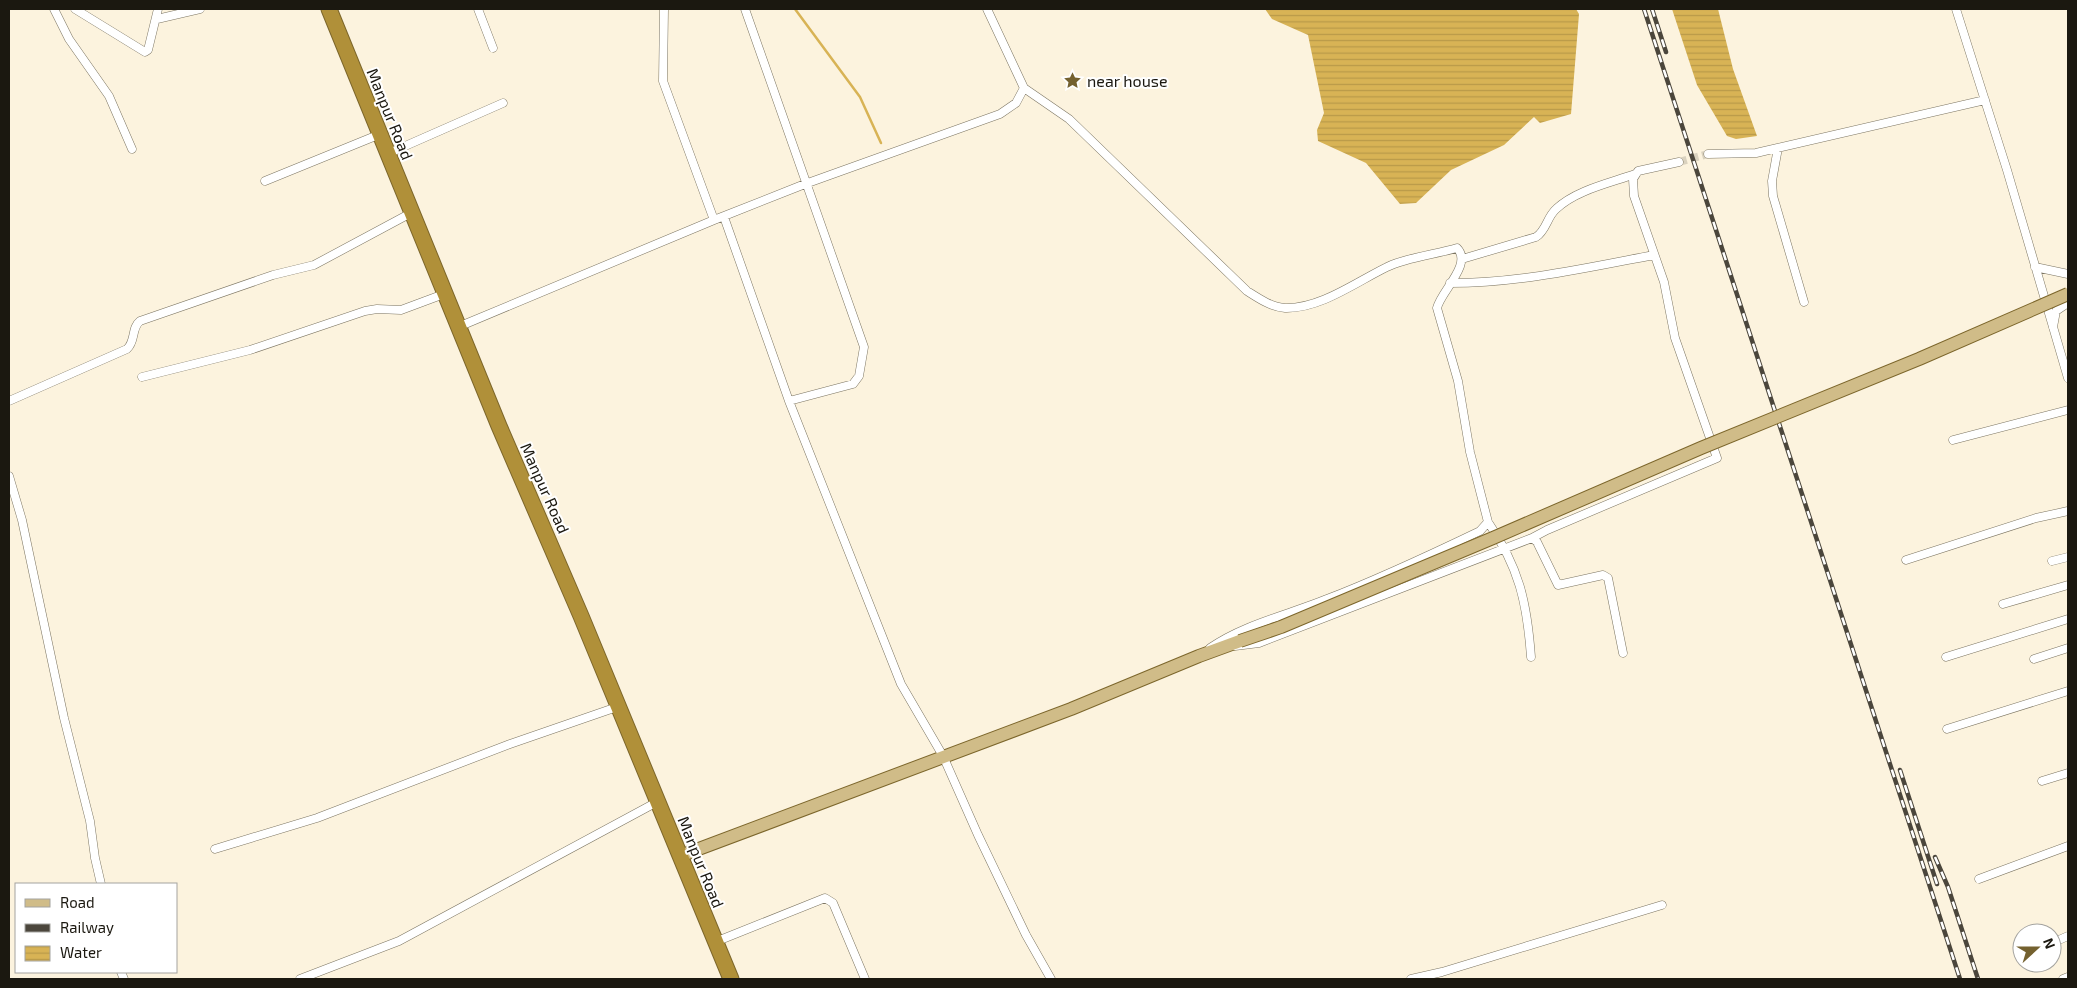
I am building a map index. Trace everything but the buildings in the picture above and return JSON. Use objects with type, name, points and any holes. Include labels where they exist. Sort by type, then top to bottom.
[{"type":"highway","name":"Manpur Road","points":[[329,9],[378,135],[731,979]]},
{"type":"main road","points":[[680,856],[1071,709],[1199,656],[1290,623],[2068,294]]},
{"type":"street","points":[[54,9],[69,39],[109,96],[132,149]]},
{"type":"street","points":[[75,9],[145,52],[148,50],[158,9]]},
{"type":"street","points":[[157,19],[200,9]]},
{"type":"street","points":[[478,9],[493,48]]},
{"type":"street","points":[[664,9],[663,81],[714,220]]},
{"type":"street","points":[[745,9],[864,346],[859,376],[853,384],[789,401]]},
{"type":"street","points":[[987,9],[1024,88],[1069,119],[1247,290],[1272,304],[1283,308],[1298,307],[1323,299],[1373,276],[1388,266],[1457,248],[1462,259],[1461,266],[1438,304],[1438,314],[1458,381],[1470,452],[1488,522],[1506,548],[1524,598],[1531,656]]},
{"type":"street","points":[[1956,9],[2068,378]]},
{"type":"street","points":[[458,327],[714,220],[806,184],[1000,114],[1016,103],[1024,88]]},
{"type":"street","points":[[1708,154],[1756,153],[1985,100]]},
{"type":"street","points":[[386,154],[503,103]]},
{"type":"street","points":[[265,181],[378,135]]},
{"type":"street","points":[[1778,148],[1772,181],[1773,196],[1804,302]]},
{"type":"street","points":[[1462,259],[1536,237],[1542,232],[1550,214],[1560,205],[1575,197],[1635,174],[1643,168],[1679,162]]},
{"type":"street","points":[[1228,647],[1259,643],[1532,538],[1717,458],[1674,338],[1664,282],[1634,196],[1633,178],[1635,174]]},
{"type":"street","points":[[9,401],[132,345],[134,329],[140,321],[273,275],[314,265],[411,213]]},
{"type":"street","points":[[724,217],[789,401],[900,684],[943,756],[1026,936],[1051,979]]},
{"type":"street","points":[[1450,283],[1488,283],[1527,279],[1654,255]]},
{"type":"street","points":[[2035,267],[2068,274]]},
{"type":"street","points":[[142,377],[250,350],[365,311],[401,310],[444,294]]},
{"type":"street","points":[[2053,327],[2056,312],[2068,303]]},
{"type":"street","points":[[1953,440],[2068,410]]},
{"type":"street","points":[[9,476],[22,520],[64,718],[90,821],[101,883]]},
{"type":"street","points":[[1906,560],[2036,518],[2068,511]]},
{"type":"street","points":[[1199,656],[1218,643],[1247,628],[1326,600],[1400,569],[1480,531],[1488,522]]},
{"type":"street","points":[[1532,538],[1537,542],[1558,585],[1604,575],[1608,578],[1623,653]]},
{"type":"street","points":[[2052,561],[2068,557]]},
{"type":"street","points":[[2003,604],[2068,585]]},
{"type":"street","points":[[1946,657],[2068,619]]},
{"type":"street","points":[[2034,659],[2068,648]]},
{"type":"street","points":[[1947,729],[2068,691]]},
{"type":"street","points":[[215,849],[317,818],[510,744],[617,708]]},
{"type":"street","points":[[2042,780],[2068,773]]},
{"type":"street","points":[[300,979],[399,941],[657,802]]},
{"type":"street","points":[[1979,879],[2068,846]]},
{"type":"street","points":[[715,942],[825,898],[833,903],[865,979]]},
{"type":"street","points":[[1411,979],[1436,974],[1662,905]]},
{"type":"street","points":[[2063,979],[2068,977]]},
{"type":"water","points":[[1265,9],[1576,9],[1579,14],[1571,114],[1540,123],[1534,117],[1504,145],[1451,170],[1416,203],[1400,204],[1366,163],[1318,141],[1317,130],[1324,113],[1308,35],[1272,19]]},
{"type":"water","points":[[1672,9],[1718,9],[1733,69],[1757,136],[1736,139],[1727,136],[1697,85]]},
{"type":"waterway","points":[[795,9],[860,97],[881,143]]},
{"type":"tunnel","points":[[1679,162],[1708,154]]},
{"type":"railway","points":[[1644,9],[1960,979]]},
{"type":"railway","points":[[1652,9],[1666,52]]},
{"type":"railway","points":[[1900,770],[1937,884]]},
{"type":"railway","points":[[1935,857],[1948,887],[1978,979]]},
{"type":"place","name":"near house","points":[[1073,81]]}]
